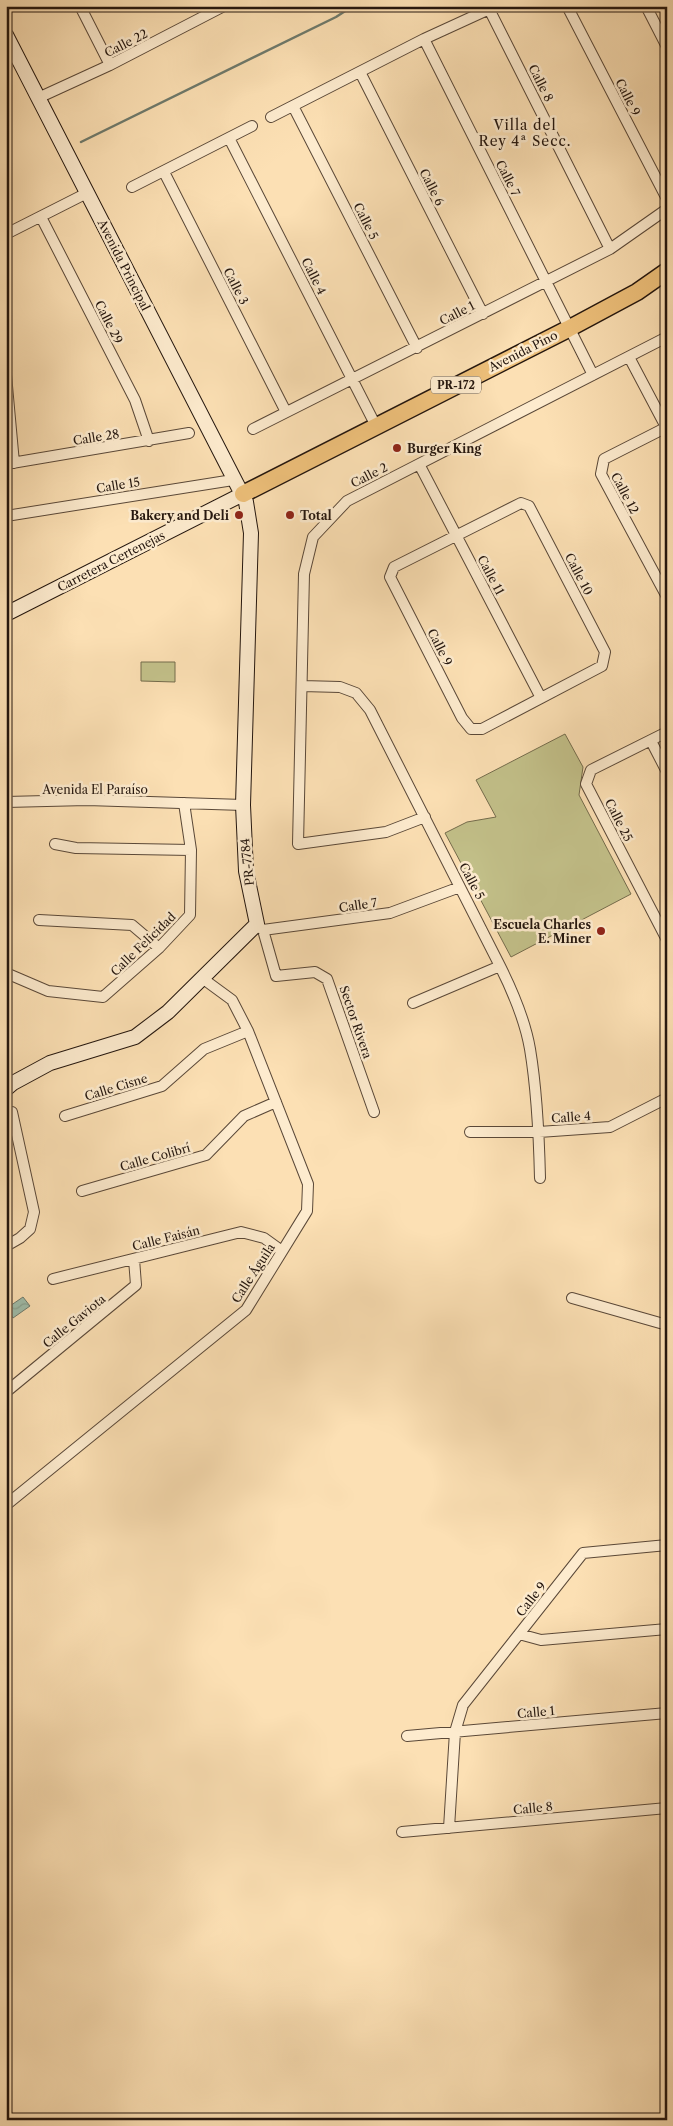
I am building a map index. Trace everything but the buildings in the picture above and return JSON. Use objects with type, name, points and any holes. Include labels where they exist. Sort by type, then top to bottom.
[{"type":"main road","name":"Avenida Pino","points":[[243,494],[568,329],[637,292],[667,271]]},
{"type":"street","points":[[80,6],[110,65]]},
{"type":"street","name":"Calle 22","points":[[38,98],[110,65],[224,6]]},
{"type":"street","name":"Calle 9","points":[[567,6],[667,199]]},
{"type":"street","points":[[646,6],[667,47]]},
{"type":"street","points":[[271,117],[424,39],[492,8]]},
{"type":"street","name":"Calle 8","points":[[492,8],[610,249]]},
{"type":"street","name":"Avenida Principal","points":[[6,35],[233,480],[243,494]]},
{"type":"street","name":"Calle 7","points":[[424,39],[547,282],[568,329],[593,375]]},
{"type":"street","name":"Calle 6","points":[[360,72],[483,314]]},
{"type":"street","name":"Calle 5","points":[[293,106],[417,348]]},
{"type":"street","points":[[132,187],[252,126]]},
{"type":"street","name":"Calle 4","points":[[229,138],[376,426]]},
{"type":"street","name":"Calle 3","points":[[164,172],[286,412]]},
{"type":"street","points":[[6,234],[87,193]]},
{"type":"street","name":"Calle 1","points":[[253,429],[417,348],[610,249],[667,210]]},
{"type":"street","name":"Calle 29","points":[[41,217],[135,400],[149,441]]},
{"type":"street","name":"Calle 2","points":[[425,817],[386,832],[298,844],[304,574],[313,537],[347,501],[667,337]]},
{"type":"street","points":[[629,357],[666,428]]},
{"type":"street","points":[[6,375],[10,463]]},
{"type":"street","name":"Calle 12","points":[[666,428],[604,459],[601,474],[667,598]]},
{"type":"street","name":"Calle 28","points":[[10,463],[189,434]]},
{"type":"street","name":"Calle 11","points":[[419,464],[541,698]]},
{"type":"street","name":"Calle 15","points":[[6,516],[233,480]]},
{"type":"street","name":"Carretera Certenejas","points":[[6,614],[243,494]]},
{"type":"street","name":"PR-7784","points":[[243,494],[251,533],[243,805],[246,871],[260,927]]},
{"type":"street","name":"Calle 10","points":[[456,534],[521,503],[529,506],[605,652],[602,666],[541,698]]},
{"type":"street","name":"Calle 9","points":[[456,534],[394,567],[390,576],[462,718],[471,729],[482,729],[541,698]]},
{"type":"street","name":"Calle 5","points":[[302,686],[340,687],[356,692],[370,710],[500,966],[515,998],[530,1048],[539,1132],[540,1178]]},
{"type":"street","name":"Calle 25","points":[[667,732],[591,770],[586,784],[667,940]]},
{"type":"street","points":[[650,741],[667,772]]},
{"type":"street","name":"Avenida El Paraíso","points":[[6,802],[87,800],[184,803]]},
{"type":"street","points":[[184,803],[243,805]]},
{"type":"street","name":"Calle Felicidad","points":[[6,973],[48,991],[104,997],[159,948],[190,915],[192,902],[190,850],[184,803]]},
{"type":"street","points":[[55,844],[76,848],[190,850]]},
{"type":"street","name":"Calle 7","points":[[260,927],[390,913],[460,887]]},
{"type":"street","points":[[39,920],[132,925],[159,948]]},
{"type":"street","points":[[6,1089],[50,1062],[135,1037],[168,1012],[202,978],[260,927]]},
{"type":"street","name":"Sector Rivera","points":[[260,927],[276,976],[316,972],[327,979],[374,1112]]},
{"type":"street","points":[[413,1003],[500,966]]},
{"type":"street","name":"Calle Águila","points":[[6,1505],[246,1310],[307,1211],[308,1184],[248,1031],[232,1000],[202,978]]},
{"type":"street","name":"Calle Cisne","points":[[65,1116],[162,1086],[204,1049],[248,1031]]},
{"type":"street","name":"Calle 4","points":[[470,1132],[539,1132],[610,1127],[667,1098]]},
{"type":"street","name":"Calle Colibrí","points":[[82,1191],[206,1155],[244,1116],[276,1102]]},
{"type":"street","points":[[6,1246],[30,1229],[34,1212],[12,1112]]},
{"type":"street","name":"Calle Faisán","points":[[53,1279],[241,1232],[264,1238],[282,1251]]},
{"type":"street","name":"Calle Gaviota","points":[[6,1392],[136,1285],[134,1259]]},
{"type":"street","points":[[572,1298],[667,1326]]},
{"type":"street","name":"Calle 9","points":[[449,1828],[455,1732],[463,1705],[583,1553],[667,1545]]},
{"type":"street","points":[[519,1634],[541,1640],[667,1629]]},
{"type":"street","name":"Calle 1","points":[[407,1736],[667,1713]]},
{"type":"street","name":"Calle 8","points":[[402,1832],[667,1808]]},
{"type":"shaded area","points":[[141,662],[175,662],[175,682],[141,681]]},
{"type":"shaded area","points":[[565,734],[583,767],[579,795],[631,894],[511,957],[445,833],[467,822],[496,817],[476,780]]},
{"type":"water","points":[[23,1297],[30,1306],[13,1318],[7,1308]]},
{"type":"waterway","points":[[81,142],[336,17],[353,6]]},
{"type":"place","name":"Burger King","points":[[397,448]]},
{"type":"place","name":"Bakery and Deli","points":[[239,515]]},
{"type":"place","name":"Total","points":[[290,515]]},
{"type":"place","name":"Escuela Charles E. Miner","points":[[601,931]]},
{"type":"district","name":"Villa del Rey 4ª Secc.","points":[[525,134]]}]
